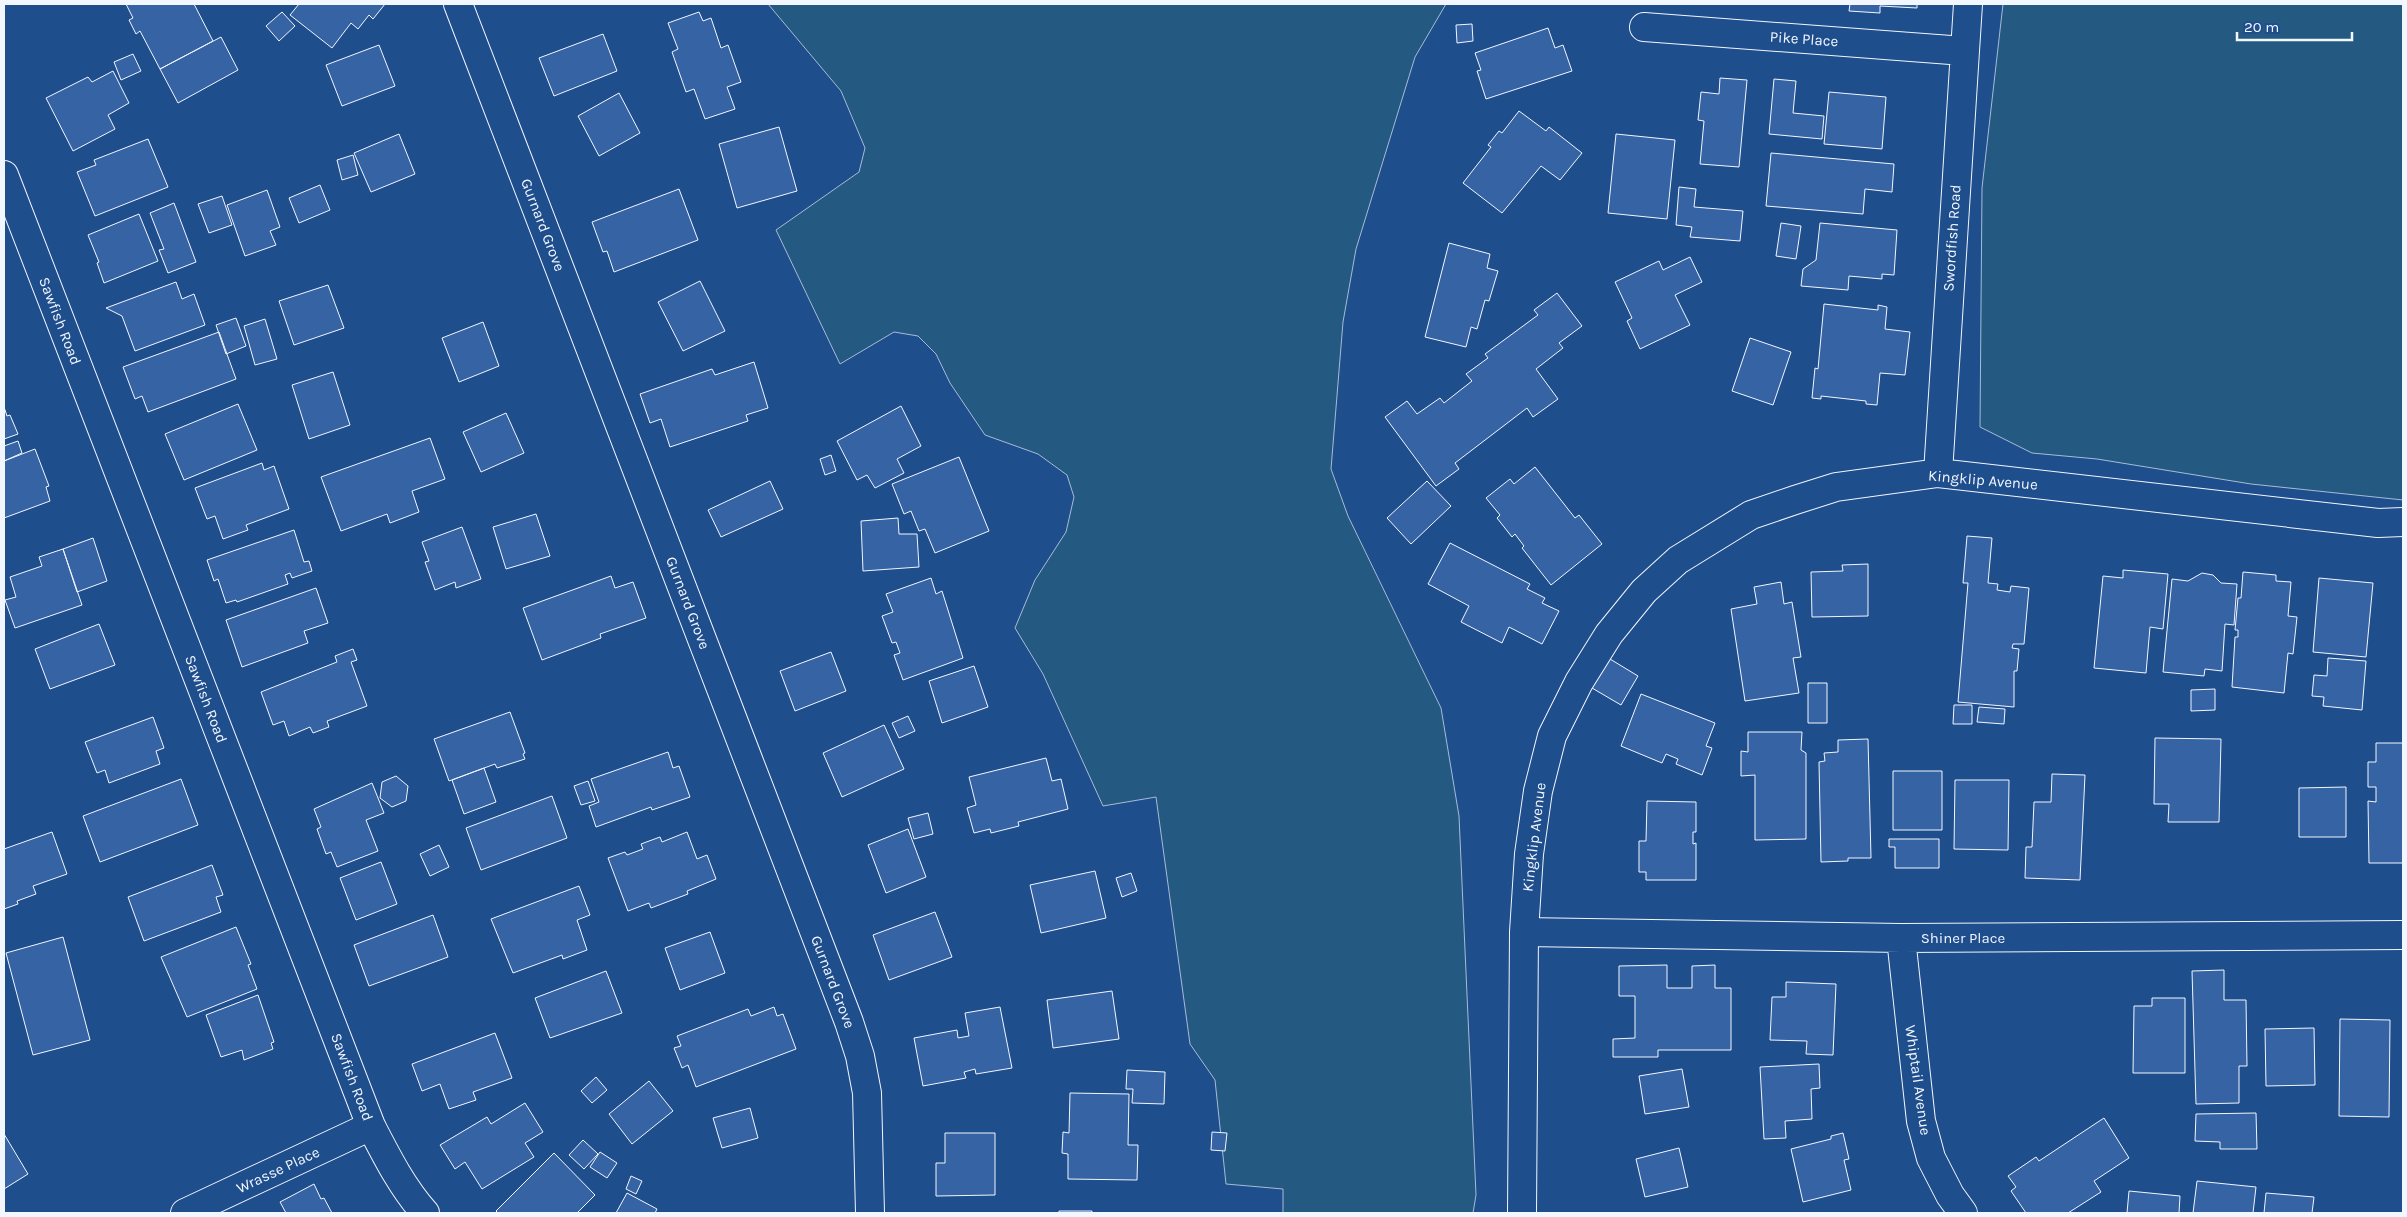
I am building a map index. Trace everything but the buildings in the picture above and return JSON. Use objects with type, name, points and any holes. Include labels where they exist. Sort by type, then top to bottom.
[{"type":"street","name":"Gurnard Grove","points":[[458,4],[849,1022],[860,1056],[867,1093],[870,1213]]},
{"type":"street","name":"Swordfish Road","points":[[1938,473],[1968,4]]},
{"type":"street","name":"Pike Place","points":[[1644,27],[1964,51]]},
{"type":"street","name":"Sawfish Road","points":[[4,175],[371,1126],[396,1174],[424,1213]]},
{"type":"street","name":"Kingklip Avenue","points":[[1522,1213],[1524,932],[1529,854],[1536,800],[1552,736],[1579,682],[1609,634],[1644,591],[1678,560],[1751,515],[1836,488],[1938,473],[2368,522],[2403,522]]},
{"type":"street","name":"Shiner Place","points":[[1524,932],[1901,938],[2403,935]]},
{"type":"street","name":"Whiptail Avenue","points":[[1901,938],[1920,1121],[1931,1158],[1950,1195],[1963,1213]]},
{"type":"street","name":"Wrasse Place","points":[[185,1213],[371,1126]]},
{"type":"shaded area","points":[[768,4],[1446,4],[1415,57],[1356,249],[1343,322],[1331,469],[1348,516],[1441,708],[1459,816],[1476,1195],[1473,1213],[1283,1213],[1283,1189],[1226,1184],[1215,1080],[1190,1044],[1156,797],[1103,806],[1043,674],[1015,628],[1035,580],[1066,532],[1074,497],[1067,475],[1038,454],[985,435],[950,383],[936,354],[918,336],[894,332],[840,364],[776,230],[859,172],[865,148],[841,91]]},
{"type":"shaded area","points":[[2003,4],[2403,4],[2403,500],[2251,484],[2097,459],[2032,453],[1980,427],[1982,188]]}]
